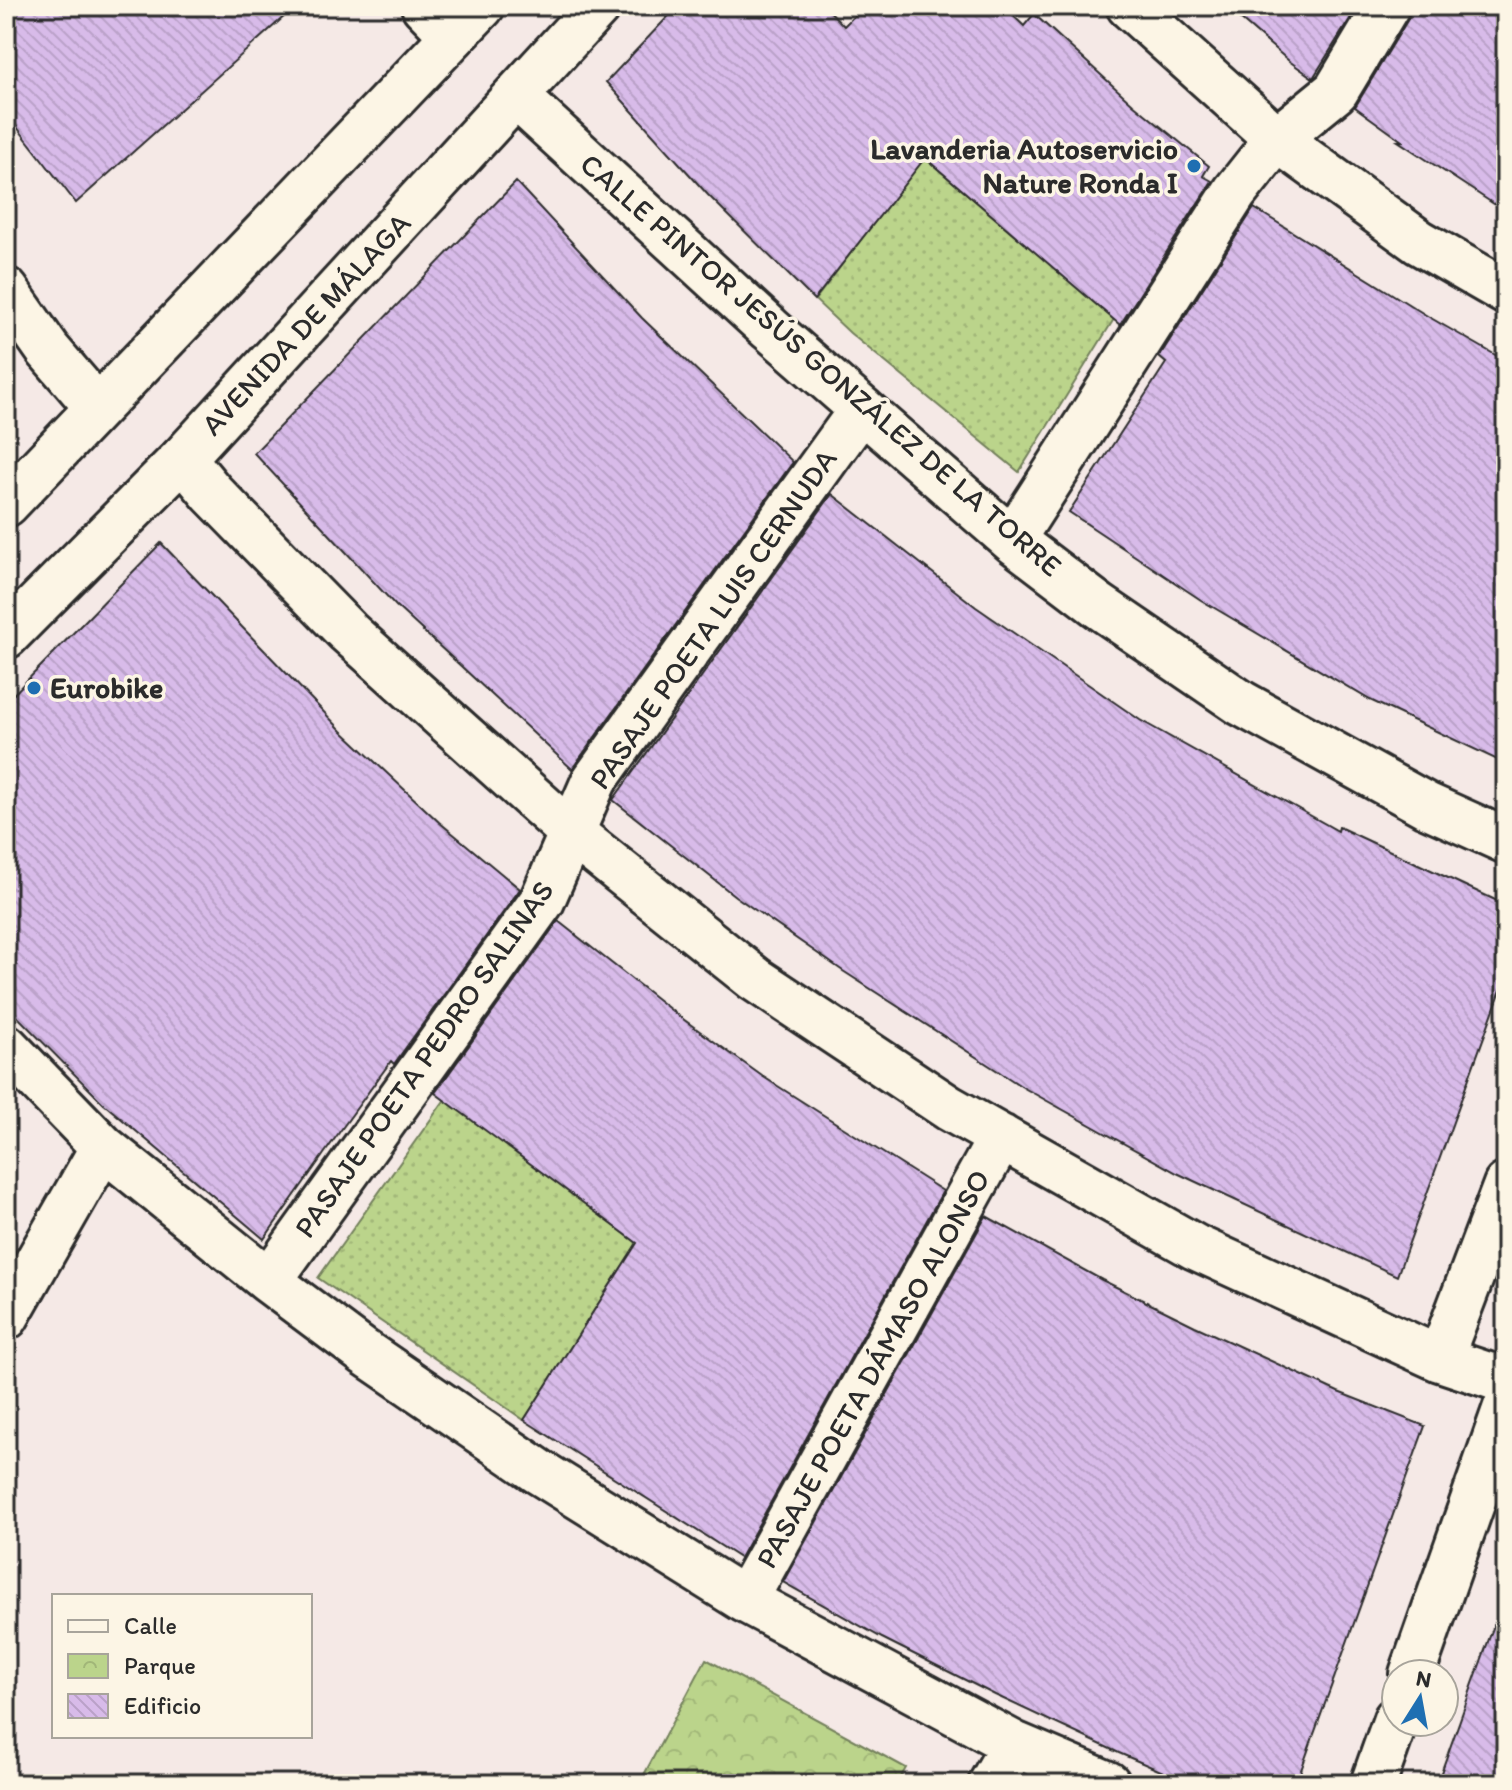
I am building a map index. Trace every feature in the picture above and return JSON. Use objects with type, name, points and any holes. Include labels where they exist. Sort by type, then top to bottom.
[{"type":"street","name":"AVENIDA DE MÁLAGA","points":[[6,636],[183,458],[598,6]]},
{"type":"street","points":[[1129,6],[1277,139],[1419,242],[1506,292]]},
{"type":"street","points":[[1012,540],[1235,192],[1277,139],[1336,91],[1387,6]]},
{"type":"street","points":[[6,504],[453,16]]},
{"type":"street","name":"CALLE PINTOR JESÚS GONZÁLEZ DE LA TORRE","points":[[516,96],[770,329],[1012,540],[1099,606],[1241,703],[1426,805],[1506,841]]},
{"type":"street","points":[[6,290],[48,350],[97,407]]},
{"type":"street","name":"PASAJE POETA LUIS CERNUDA","points":[[572,833],[594,781],[862,409]]},
{"type":"street","points":[[183,458],[212,493],[348,632],[572,833],[755,979],[949,1108],[1195,1247],[1440,1359],[1506,1381]]},
{"type":"street","name":"PASAJE POETA PEDRO SALINAS","points":[[269,1281],[542,901],[572,833]]},
{"type":"street","points":[[6,1047],[103,1147],[269,1281],[364,1352],[538,1471],[745,1600],[1014,1744],[1108,1784]]},
{"type":"street","name":"PASAJE POETA DÁMASO ALONSO","points":[[745,1600],[1001,1137]]},
{"type":"street","points":[[6,1317],[103,1147]]},
{"type":"street","points":[[1440,1359],[1506,1185]]},
{"type":"street","points":[[1418,1658],[1506,1407]]},
{"type":"street","points":[[1373,1784],[1389,1738]]},
{"type":"street","points":[[991,1784],[1014,1744]]},
{"type":"green space","points":[[924,157],[1114,319],[1019,472],[850,333],[815,300]]},
{"type":"green space","points":[[446,1098],[637,1243],[524,1420],[318,1278]]},
{"type":"green space","points":[[706,1659],[906,1768],[897,1784],[639,1784]]},
{"type":"building","points":[[6,6],[296,6],[76,203],[6,113]]},
{"type":"building","points":[[678,6],[825,6],[844,26],[864,6],[1003,6],[1024,26],[1034,14],[1133,104],[1209,166],[1203,176],[1212,181],[1120,325],[925,158],[814,300],[708,195],[606,82]]},
{"type":"building","points":[[1225,6],[1358,6],[1313,78]]},
{"type":"building","points":[[1412,6],[1506,6],[1506,212],[1398,141],[1402,141],[1355,107],[1408,19]]},
{"type":"building","points":[[516,182],[642,318],[793,462],[572,769],[396,606],[254,453]]},
{"type":"building","points":[[1254,208],[1506,361],[1506,764],[1370,700],[1201,600],[1069,512],[1166,363],[1159,357]]},
{"type":"building","points":[[832,494],[976,607],[1140,720],[1338,831],[1339,827],[1506,905],[1506,976],[1397,1276],[1177,1173],[1024,1088],[843,971],[735,896],[613,800]]},
{"type":"building","points":[[161,543],[342,731],[439,822],[520,889],[394,1064],[391,1061],[264,1239],[104,1104],[6,1005],[6,702]]},
{"type":"building","points":[[558,921],[676,1014],[762,1076],[943,1191],[740,1558],[524,1420],[637,1243],[435,1093]]},
{"type":"building","points":[[986,1216],[1102,1280],[1195,1326],[1338,1392],[1425,1426],[1296,1784],[1191,1784],[995,1695],[882,1638],[783,1582]]},
{"type":"building","points":[[1499,1611],[1506,1612],[1506,1784],[1437,1784],[1453,1738],[1460,1738],[1460,1720]]},
{"type":"place","name":"Lavanderia Autoservicio Nature Ronda I","points":[[1194,166]]},
{"type":"place","name":"Eurobike","points":[[34,688]]}]
